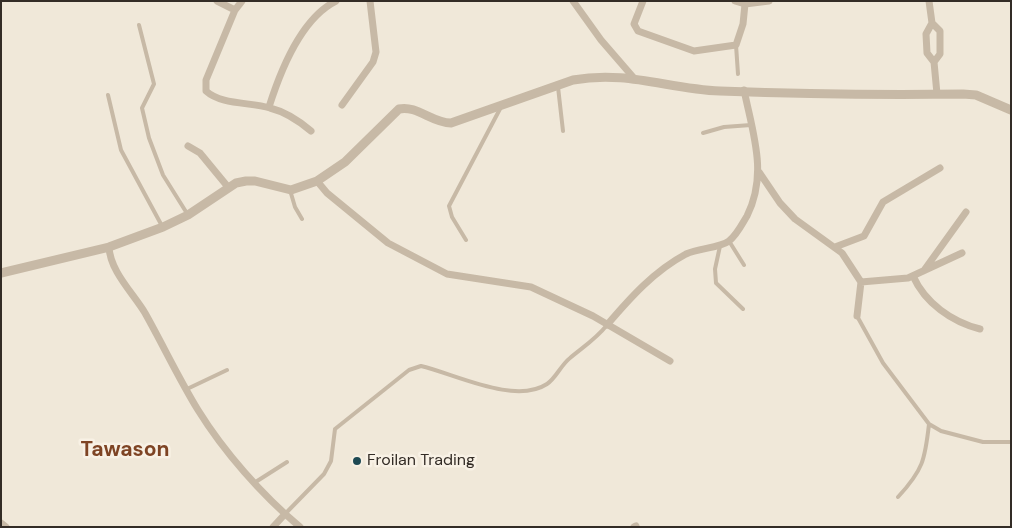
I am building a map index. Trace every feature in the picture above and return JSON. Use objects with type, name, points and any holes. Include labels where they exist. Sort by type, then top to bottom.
[{"type":"street","points":[[217,1],[234,10]]},
{"type":"street","points":[[242,1],[234,10],[206,80],[206,91],[216,98],[269,107],[297,119],[311,131]]},
{"type":"street","points":[[269,107],[278,80],[292,49],[308,26],[336,1]]},
{"type":"street","points":[[342,105],[373,62],[376,52],[370,1]]},
{"type":"street","points":[[573,1],[601,40],[633,77]]},
{"type":"street","points":[[643,1],[634,24],[638,31],[694,51],[736,45],[743,24],[745,4]]},
{"type":"street","points":[[735,1],[745,4],[769,1]]},
{"type":"street","points":[[929,1],[932,22],[940,31],[940,54],[934,62]]},
{"type":"street","points":[[932,22],[926,34],[927,53],[934,62],[937,94]]},
{"type":"street","points":[[1,273],[109,248],[163,228],[188,215],[228,187],[246,181],[290,190],[317,182],[345,162],[399,109],[412,110],[438,121],[451,123],[557,85],[587,77],[633,77],[699,89],[976,96],[1011,110]]},
{"type":"street","points":[[607,325],[635,292],[670,264],[697,249],[720,245],[728,241],[743,223],[751,208],[756,192],[759,171],[759,159],[744,90]]},
{"type":"street","points":[[188,146],[200,153],[228,187]]},
{"type":"street","points":[[835,247],[864,236],[883,202],[940,168]]},
{"type":"street","points":[[759,171],[780,202],[795,219],[835,247],[846,258],[861,282],[858,316]]},
{"type":"street","points":[[317,182],[327,193],[388,243],[420,258],[446,274],[531,288],[593,316],[670,361]]},
{"type":"street","points":[[924,270],[966,212]]},
{"type":"street","points":[[109,248],[109,257],[132,292],[198,410],[254,483],[300,527]]},
{"type":"street","points":[[861,282],[894,280],[913,276],[962,254]]},
{"type":"street","points":[[913,276],[919,288],[932,304],[962,324],[980,329]]},
{"type":"street","points":[[273,527],[285,514]]},
{"type":"street","points":[[1,523],[6,527]]},
{"type":"lane","points":[[139,25],[154,84],[142,108],[148,138],[163,175],[188,215]]},
{"type":"lane","points":[[736,45],[738,74]]},
{"type":"lane","points":[[557,85],[563,131]]},
{"type":"lane","points":[[108,95],[122,150],[163,228]]},
{"type":"lane","points":[[466,240],[452,217],[449,206],[502,105]]},
{"type":"lane","points":[[703,132],[724,127],[751,125]]},
{"type":"lane","points":[[290,190],[295,207],[302,218]]},
{"type":"lane","points":[[728,241],[744,266]]},
{"type":"lane","points":[[720,245],[715,269],[716,282],[743,309]]},
{"type":"lane","points":[[858,316],[883,363],[929,424],[941,430],[983,442],[1011,442]]},
{"type":"lane","points":[[285,514],[324,474],[331,461],[335,429],[409,370],[421,366],[496,388],[537,388],[548,383],[568,359],[598,336],[607,325]]},
{"type":"lane","points":[[187,389],[227,370]]},
{"type":"lane","points":[[898,497],[916,477],[926,452],[929,424]]},
{"type":"lane","points":[[254,483],[286,462]]},
{"type":"place","name":"Froilan Trading","points":[[357,461]]},
{"type":"district","name":"Tawason","points":[[125,450]]}]
